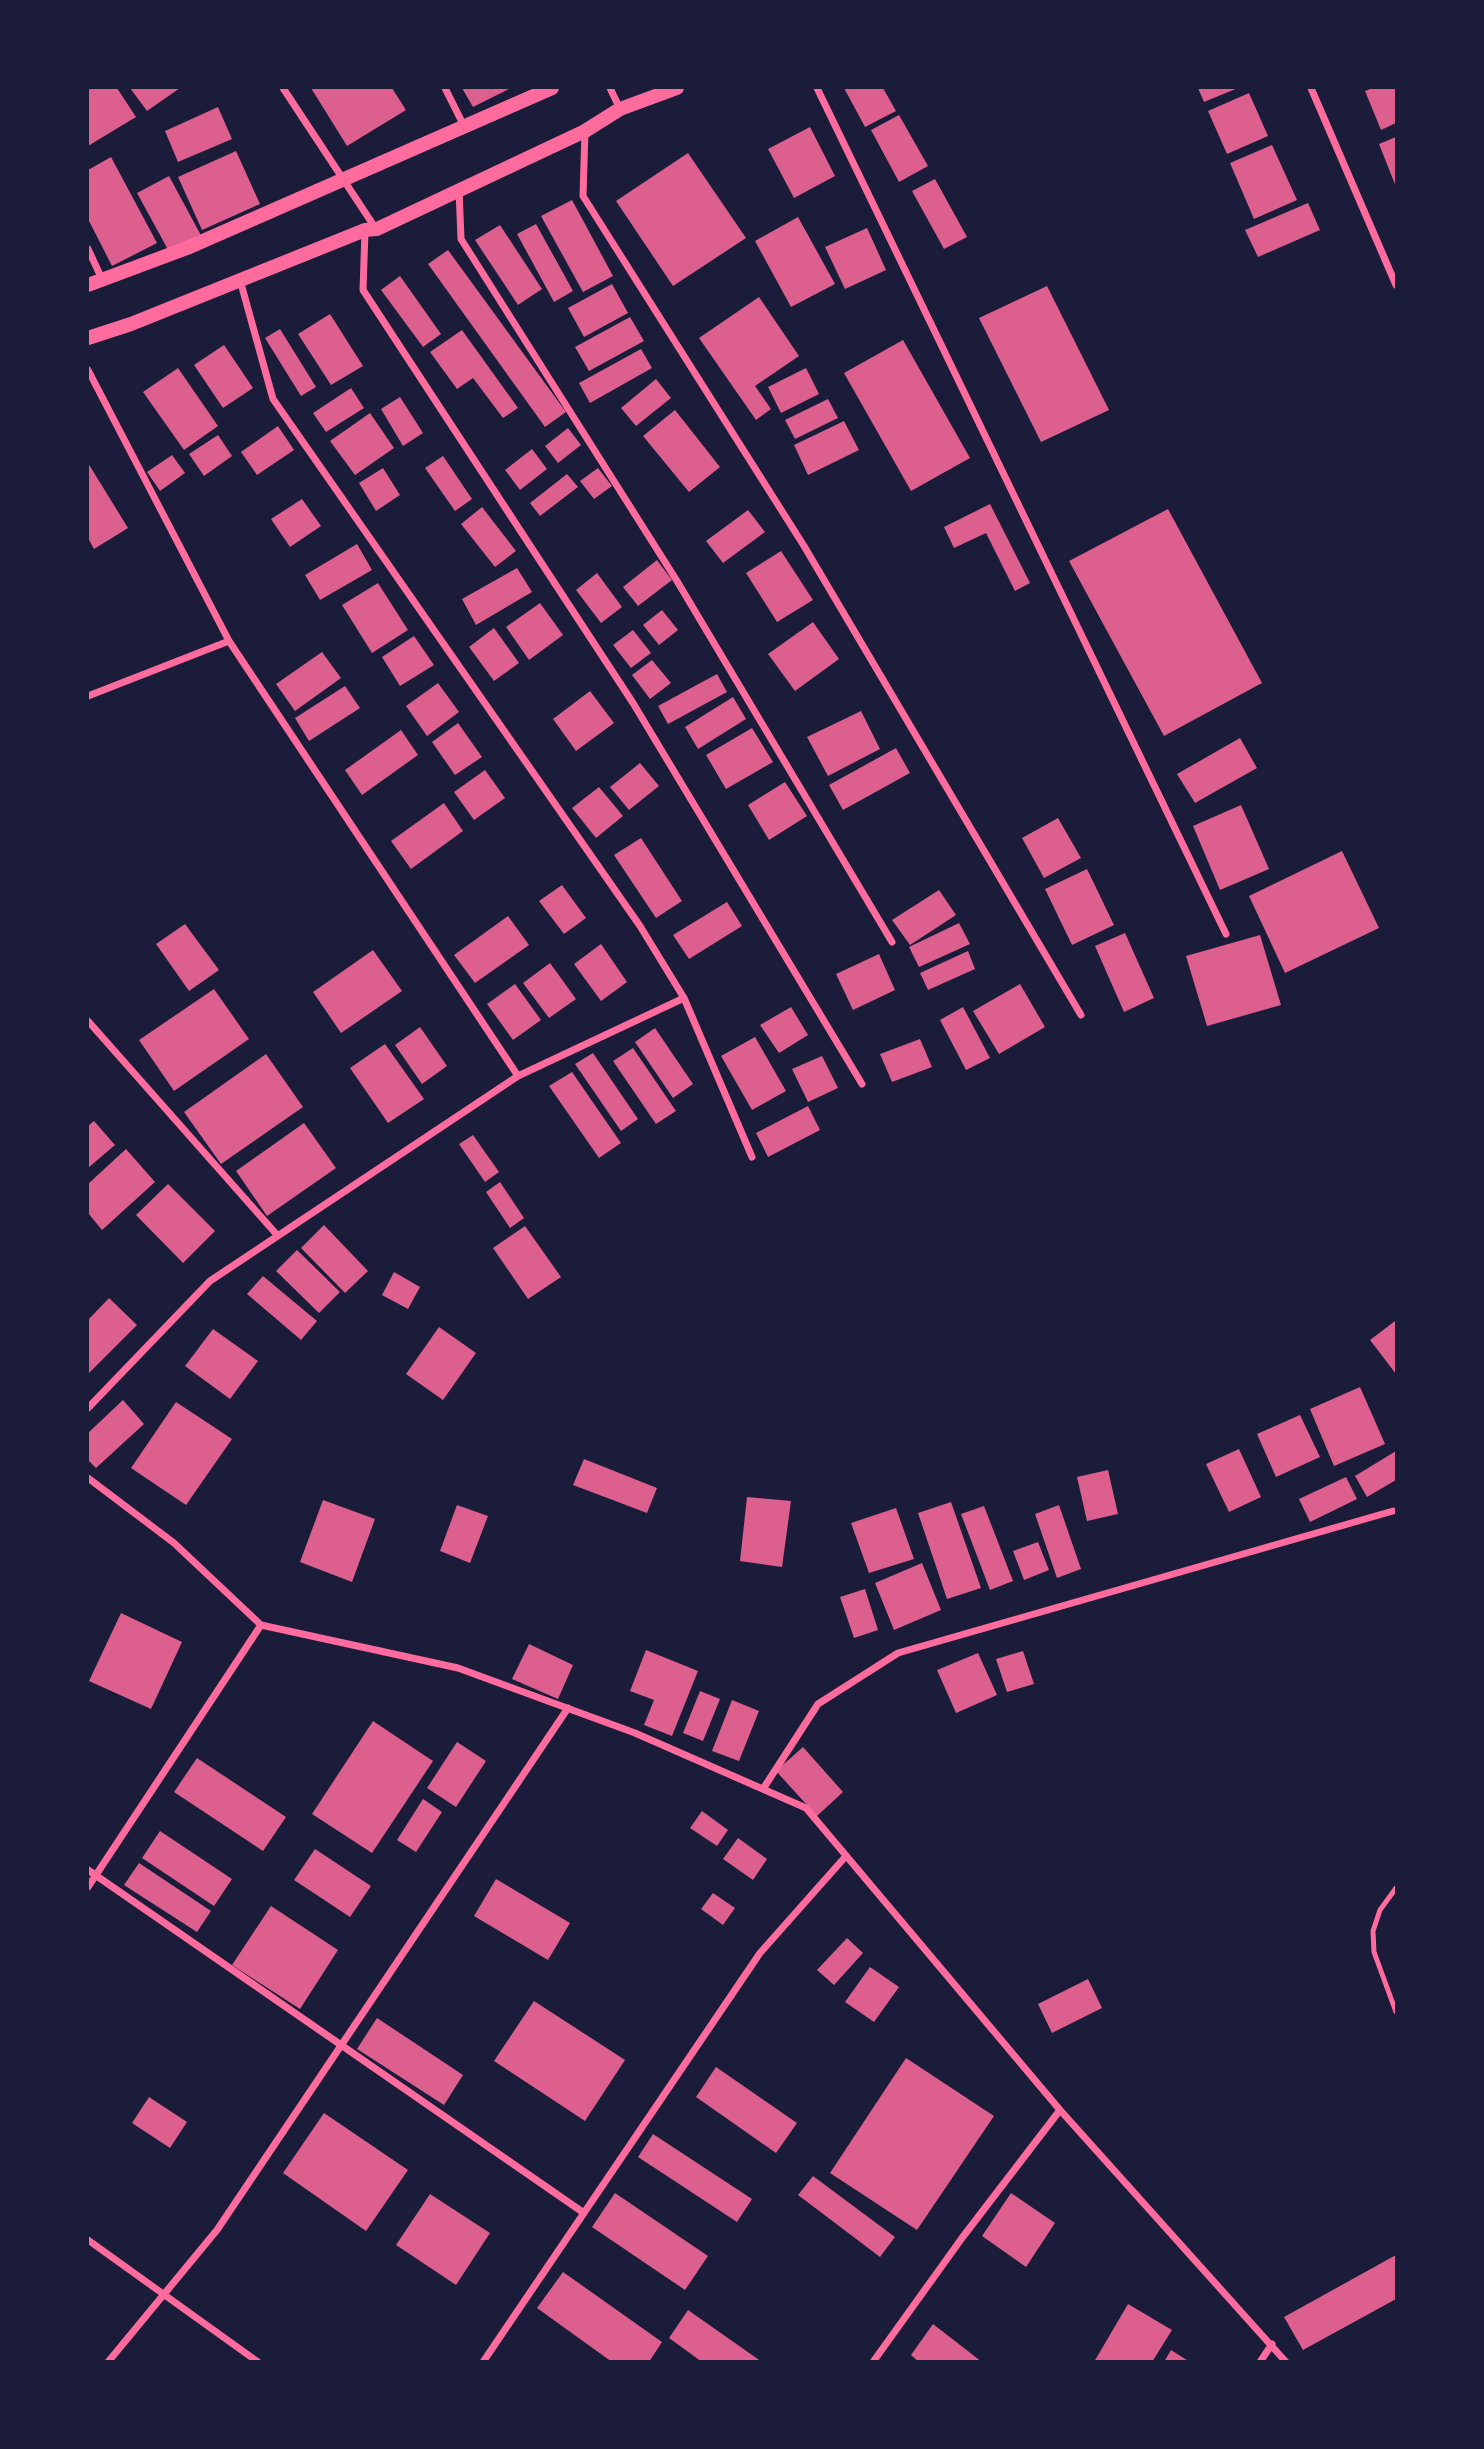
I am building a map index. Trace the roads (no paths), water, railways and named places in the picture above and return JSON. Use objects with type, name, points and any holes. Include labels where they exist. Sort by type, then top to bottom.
[{"type":"main road","points":[[88,285],[187,248],[552,88]]},
{"type":"main road","points":[[88,338],[131,324],[371,230],[585,131],[620,109],[677,88]]},
{"type":"street","points":[[283,88],[343,179],[371,230],[363,290],[633,703],[862,1084]]},
{"type":"street","points":[[445,88],[464,126]]},
{"type":"street","points":[[610,88],[620,109]]},
{"type":"street","points":[[817,88],[1226,934]]},
{"type":"street","points":[[1311,88],[1396,285]]},
{"type":"street","points":[[585,131],[583,196],[804,546],[1081,1015]]},
{"type":"street","points":[[459,188],[461,239],[677,581],[892,942]]},
{"type":"street","points":[[88,249],[102,279]]},
{"type":"street","points":[[240,281],[273,399],[640,926],[684,998],[752,1157]]},
{"type":"street","points":[[88,370],[229,641],[518,1076]]},
{"type":"street","points":[[88,696],[229,641]]},
{"type":"street","points":[[88,1408],[210,1281],[518,1076],[684,998]]},
{"type":"street","points":[[88,1021],[278,1236]]},
{"type":"street","points":[[88,1478],[174,1543],[261,1625],[458,1668],[635,1733],[806,1808],[1060,2110],[1286,2361]]},
{"type":"street","points":[[763,1789],[818,1704],[898,1653],[1393,1511]]},
{"type":"street","points":[[88,1887],[261,1625]]},
{"type":"street","points":[[108,2361],[217,2230],[568,1709]]},
{"type":"street","points":[[483,2361],[760,1953],[846,1856]]},
{"type":"street","points":[[88,1870],[584,2213]]},
{"type":"street","points":[[873,2361],[961,2238],[1060,2110]]},
{"type":"street","points":[[88,2240],[258,2361]]},
{"type":"street","points":[[1259,2361],[1272,2344]]},
{"type":"lane","points":[[1396,1888],[1380,1910],[1373,1931],[1374,1952],[1396,2011]]}]
